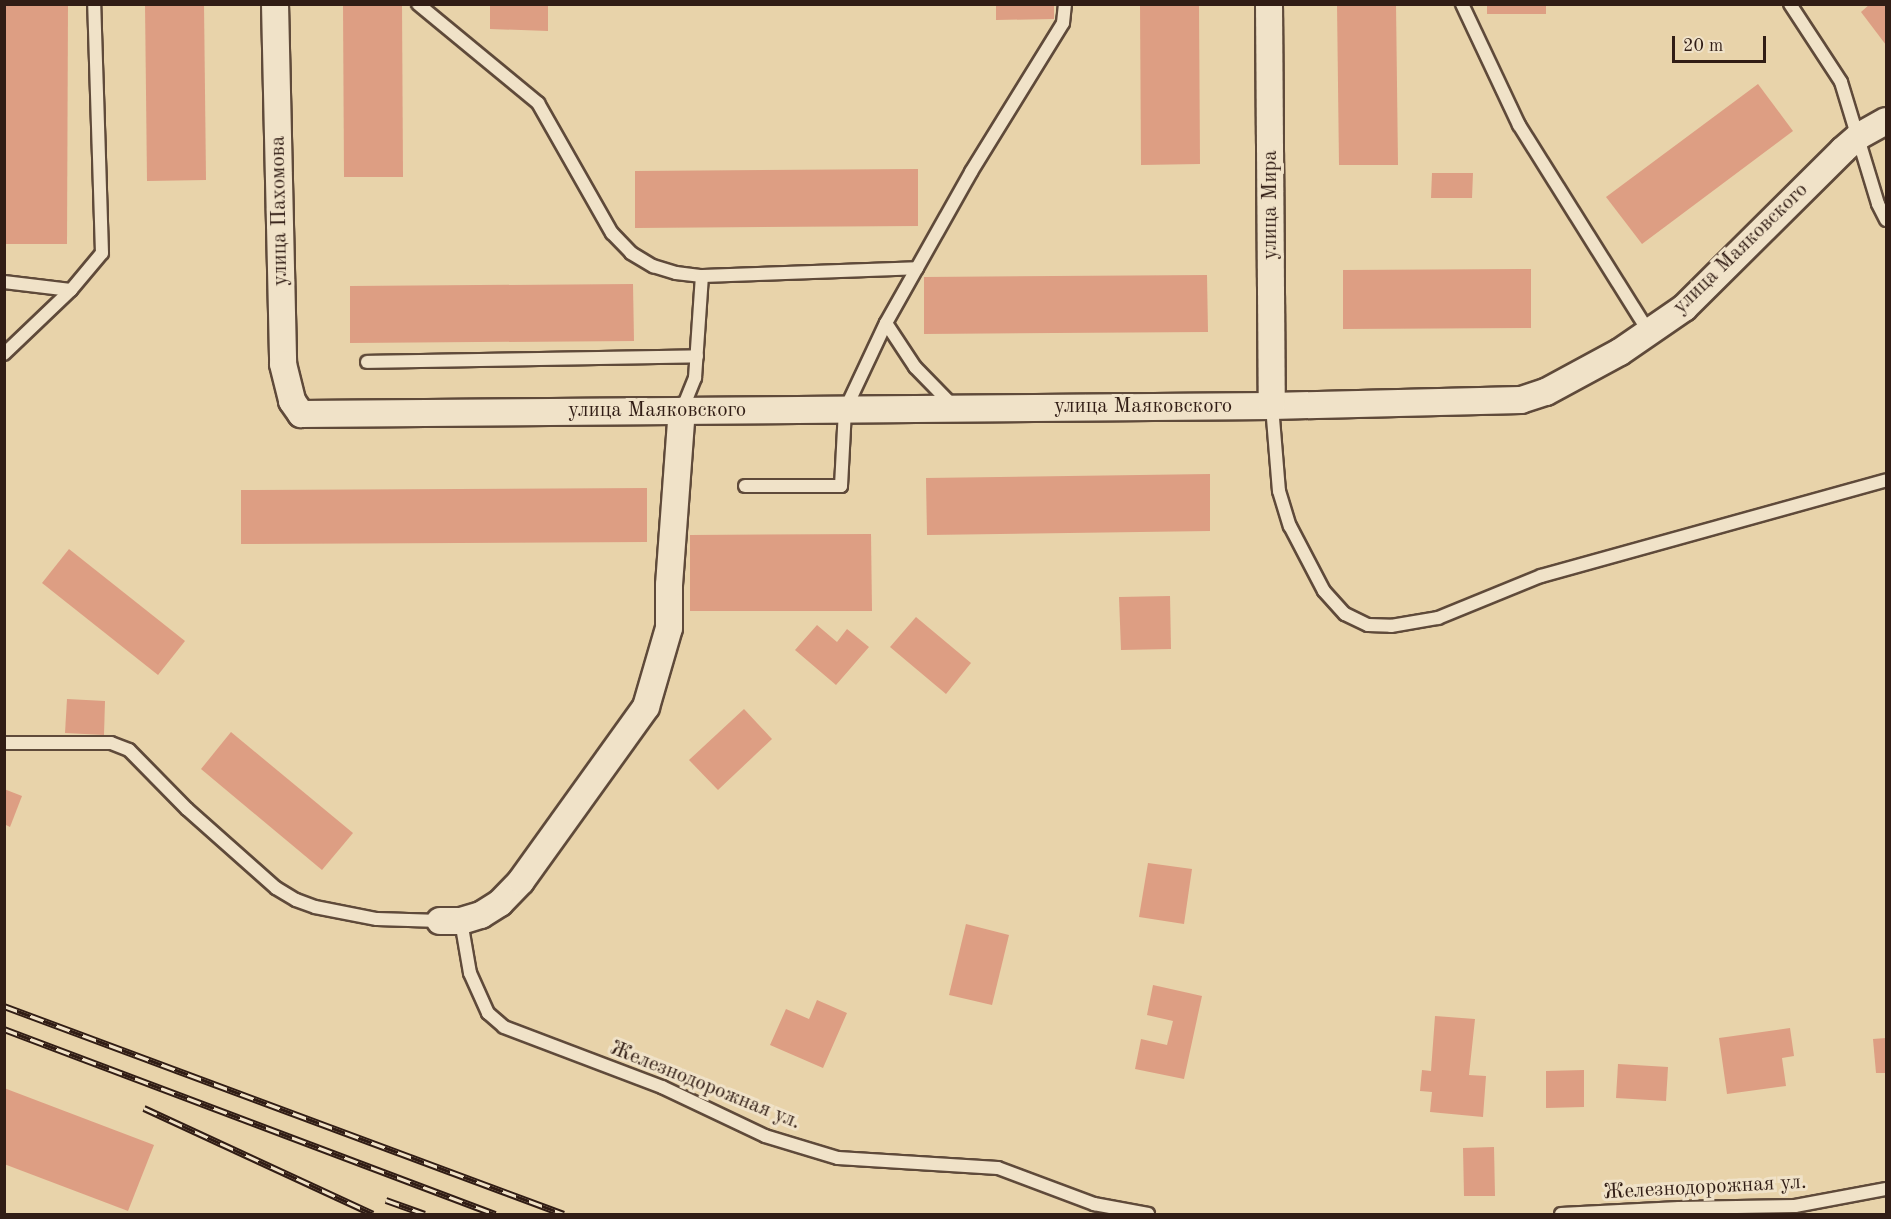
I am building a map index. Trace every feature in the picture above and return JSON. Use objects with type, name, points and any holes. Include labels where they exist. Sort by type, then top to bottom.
[{"type":"street","name":"улица Пахомова","points":[[274,4],[283,364],[292,401],[301,414]]},
{"type":"street","name":"улица Мира","points":[[1269,4],[1272,406]]},
{"type":"street","name":"улица Маяковского","points":[[301,414],[1272,406],[1521,400],[1546,392],[1620,352],[1684,308],[1859,136],[1887,122]]},
{"type":"street","points":[[450,921],[481,915],[500,903],[521,880],[646,707],[669,628],[669,585],[682,410]]},
{"type":"lane","points":[[4,354],[71,290],[102,254],[94,4]]},
{"type":"lane","points":[[418,4],[538,103],[612,233],[631,253],[653,266],[676,273],[702,276],[917,268]]},
{"type":"lane","points":[[745,486],[841,486],[845,410],[886,323],[971,172],[1063,23],[1065,4]]},
{"type":"lane","points":[[1462,4],[1519,125],[1648,332]]},
{"type":"lane","points":[[1790,4],[1841,82],[1878,204],[1887,220]]},
{"type":"lane","points":[[682,410],[695,378],[702,276]]},
{"type":"lane","points":[[4,282],[71,290]]},
{"type":"lane","points":[[886,323],[915,367],[955,409]]},
{"type":"lane","points":[[367,362],[697,356]]},
{"type":"lane","points":[[1272,406],[1279,491],[1290,526],[1324,591],[1345,614],[1368,625],[1391,626],[1438,618],[1541,576],[1887,480]]},
{"type":"lane","points":[[4,742],[111,743],[129,750],[187,809],[276,888],[296,900],[315,907],[377,918],[450,921]]},
{"type":"lane","name":"Железнодорожная ул.","points":[[450,921],[488,1013],[504,1027],[662,1087],[765,1136],[838,1158],[998,1168],[1094,1204],[1148,1215]]},
{"type":"lane","name":"Железнодорожная ул.","points":[[1561,1215],[1686,1207],[1795,1206],[1887,1190]]},
{"type":"building","points":[[5,4],[68,4],[67,244],[5,244]]},
{"type":"building","points":[[145,4],[204,4],[206,180],[147,181]]},
{"type":"building","points":[[343,4],[402,4],[403,177],[344,177]]},
{"type":"building","points":[[490,4],[548,4],[548,31],[490,29]]},
{"type":"building","points":[[996,4],[1054,4],[1054,19],[996,20]]},
{"type":"building","points":[[1140,4],[1199,4],[1200,164],[1141,165]]},
{"type":"building","points":[[1337,4],[1396,4],[1398,165],[1339,165]]},
{"type":"building","points":[[1487,4],[1546,4],[1546,14],[1487,14]]},
{"type":"building","points":[[1870,4],[1886,4],[1886,45],[1861,12]]},
{"type":"building","points":[[1758,84],[1793,131],[1642,244],[1606,197]]},
{"type":"building","points":[[918,169],[918,226],[635,228],[635,171]]},
{"type":"building","points":[[1432,173],[1473,173],[1472,198],[1431,198]]},
{"type":"building","points":[[1531,269],[1531,328],[1343,329],[1343,270]]},
{"type":"building","points":[[1207,275],[1208,332],[924,334],[924,277]]},
{"type":"building","points":[[633,284],[634,341],[350,343],[350,286]]},
{"type":"building","points":[[1210,474],[1210,531],[927,535],[926,478]]},
{"type":"building","points":[[647,488],[647,542],[241,544],[241,490]]},
{"type":"building","points":[[871,534],[872,611],[690,611],[690,535]]},
{"type":"building","points":[[69,549],[185,641],[158,675],[42,583]]},
{"type":"building","points":[[1170,596],[1171,649],[1121,650],[1119,597]]},
{"type":"building","points":[[916,617],[971,663],[946,694],[890,647]]},
{"type":"building","points":[[817,625],[837,642],[847,629],[869,647],[836,685],[795,650]]},
{"type":"building","points":[[67,699],[105,701],[104,735],[65,733]]},
{"type":"building","points":[[744,709],[772,739],[718,790],[689,760]]},
{"type":"building","points":[[231,732],[353,833],[322,870],[201,769]]},
{"type":"building","points":[[4,789],[22,796],[10,827],[4,824]]},
{"type":"building","points":[[1148,863],[1192,869],[1184,924],[1139,917]]},
{"type":"building","points":[[966,924],[1009,935],[992,1005],[949,995]]},
{"type":"building","points":[[1153,985],[1202,996],[1184,1079],[1135,1069],[1141,1039],[1167,1045],[1173,1021],[1147,1015]]},
{"type":"building","points":[[817,1000],[847,1013],[823,1068],[770,1045],[786,1009],[809,1019]]},
{"type":"building","points":[[1435,1016],[1475,1019],[1469,1075],[1486,1076],[1483,1117],[1430,1112],[1432,1092],[1420,1091],[1422,1070],[1431,1071]]},
{"type":"building","points":[[1790,1028],[1794,1056],[1782,1058],[1786,1086],[1727,1094],[1719,1038]]},
{"type":"building","points":[[1886,1038],[1886,1073],[1876,1073],[1873,1039]]},
{"type":"building","points":[[1618,1064],[1668,1067],[1666,1101],[1616,1098]]},
{"type":"building","points":[[1584,1070],[1584,1107],[1546,1108],[1546,1071]]},
{"type":"building","points":[[4,1088],[154,1145],[128,1211],[4,1164]]},
{"type":"building","points":[[1494,1147],[1495,1196],[1464,1196],[1463,1148]]},
{"type":"railway","points":[[4,1006],[564,1214]]},
{"type":"railway","points":[[4,1029],[495,1214]]},
{"type":"railway","points":[[144,1108],[373,1214]]},
{"type":"railway","points":[[386,1200],[425,1214]]}]
